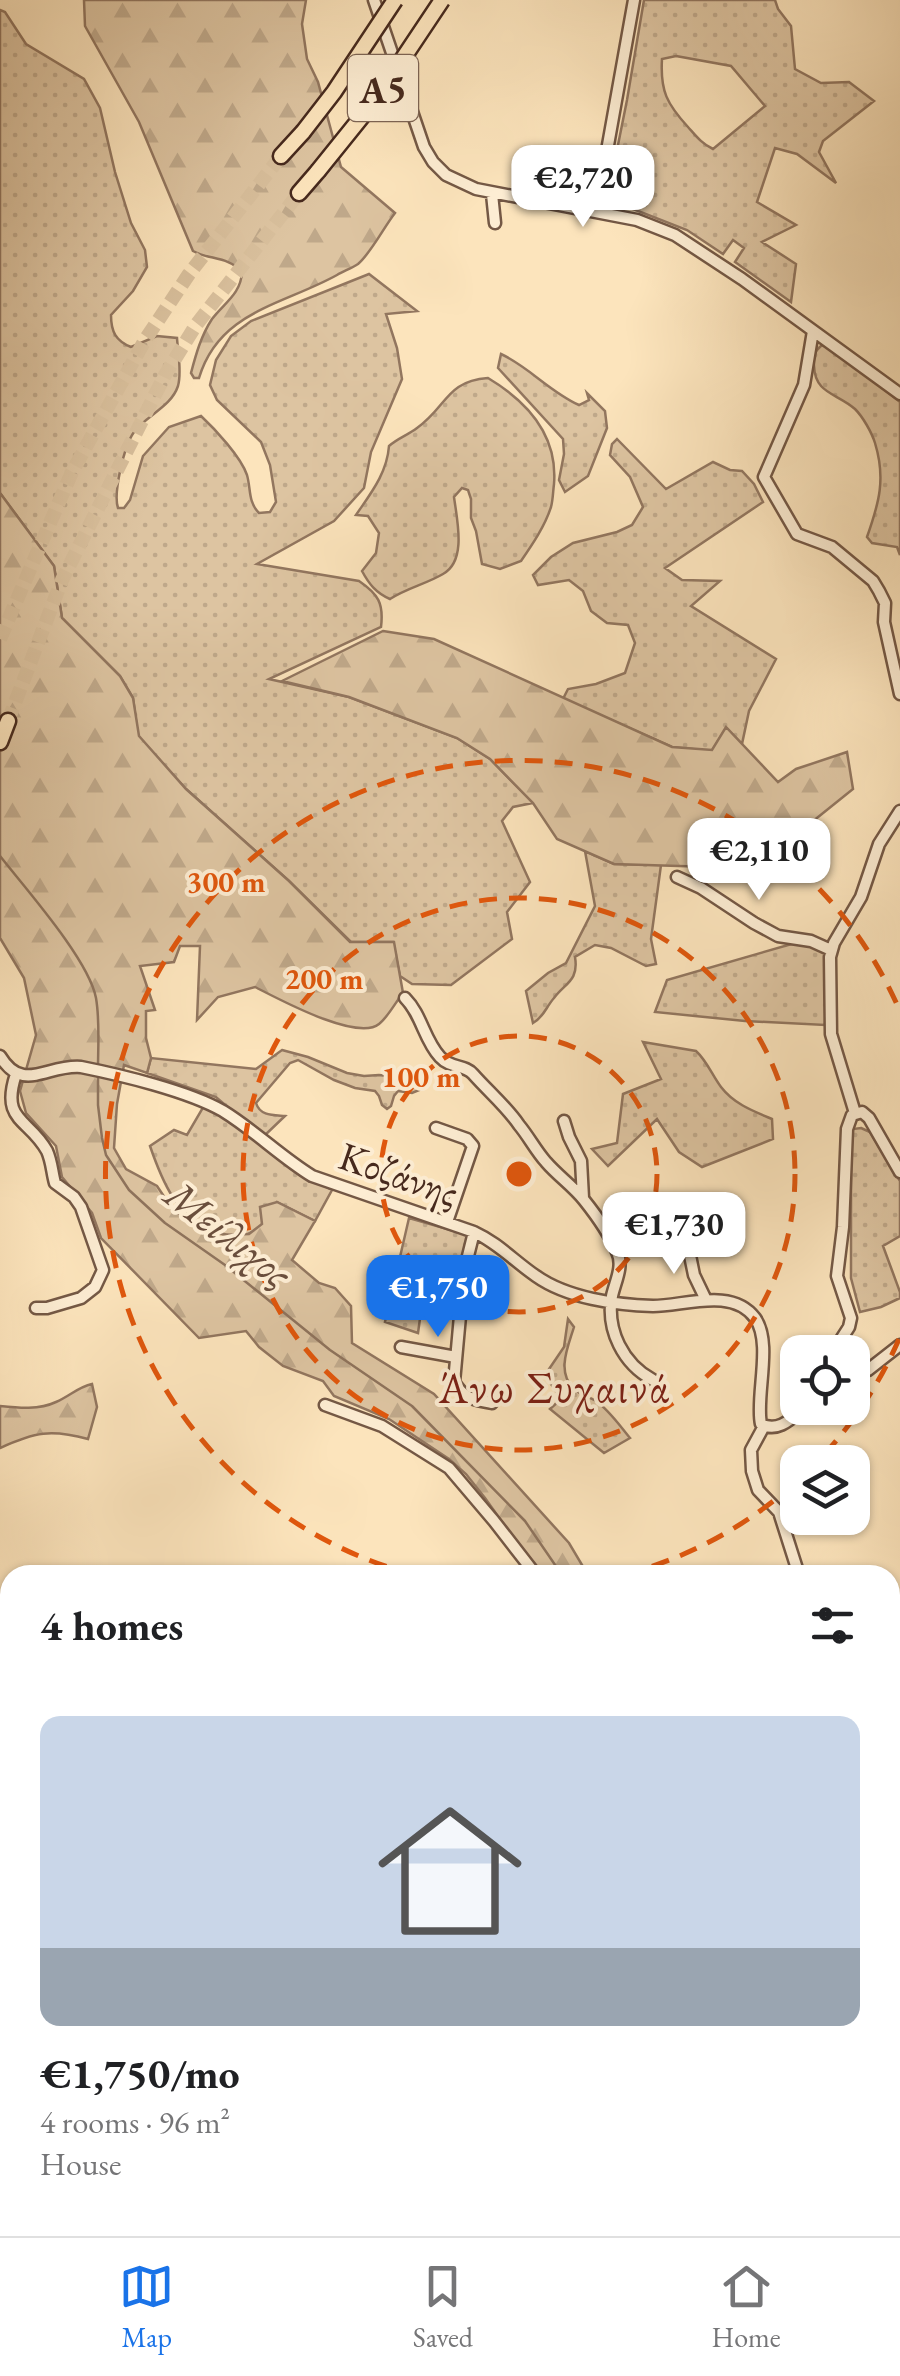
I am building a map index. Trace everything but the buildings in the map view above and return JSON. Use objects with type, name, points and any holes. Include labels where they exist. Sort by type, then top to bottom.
[{"type":"highway","name":"Α5","points":[[281,156],[334,92],[395,0]]},
{"type":"highway","name":"Α5","points":[[300,193],[376,99],[442,0]]},
{"type":"highway","points":[[0,742],[8,722]]},
{"type":"street","points":[[374,0],[428,154],[446,175],[492,194],[637,220],[675,235],[900,394]]},
{"type":"street","points":[[596,212],[634,0]]},
{"type":"street","points":[[492,194],[495,224]]},
{"type":"street","points":[[813,330],[804,385],[764,478],[797,534],[832,547],[879,590],[900,694]]},
{"type":"street","points":[[855,1112],[831,1034],[831,950],[861,897],[879,844],[900,810]]},
{"type":"street","points":[[677,877],[778,936],[811,941],[831,950]]},
{"type":"street","points":[[405,998],[439,1056],[451,1066],[471,1071],[517,1122],[542,1158],[584,1200],[616,1249],[620,1261],[611,1300],[615,1334],[634,1368],[653,1380]]},
{"type":"street","points":[[0,1056],[16,1074],[10,1100],[13,1114],[44,1146],[55,1184],[81,1207],[103,1266],[100,1279],[86,1295],[66,1304],[36,1308]]},
{"type":"street","name":"Κοζάνης","points":[[16,1074],[32,1076],[73,1066],[211,1104],[312,1176],[474,1232],[498,1244],[552,1287],[579,1296],[656,1306],[720,1301],[743,1308],[758,1323],[762,1356],[760,1422],[764,1426],[750,1454],[752,1471],[758,1490],[778,1510],[796,1565]]},
{"type":"street","points":[[844,1335],[851,1318],[837,1276],[850,1116],[862,1112],[869,1118],[900,1172]]},
{"type":"street","points":[[564,1121],[580,1160],[584,1200]]},
{"type":"street","points":[[436,1128],[468,1139],[473,1146],[447,1222]]},
{"type":"street","points":[[474,1232],[464,1272],[454,1382],[469,1398],[492,1402]]},
{"type":"street","points":[[686,1236],[694,1275],[706,1300]]},
{"type":"street","points":[[870,1368],[900,1345]]},
{"type":"street","points":[[401,1347],[456,1357]]},
{"type":"street","points":[[325,1405],[382,1426],[449,1468],[528,1565]]},
{"type":"street","points":[[764,1426],[780,1425]]},
{"type":"green space","points":[[84,0],[306,0],[302,24],[307,59],[318,82],[341,167],[395,213],[358,264],[237,324],[208,356],[199,378],[191,373],[202,339],[212,319],[235,292],[242,272],[231,263],[193,251],[139,122],[85,26]]},
{"type":"green space","points":[[644,0],[775,0],[791,26],[795,69],[821,83],[849,82],[874,101],[823,141],[819,152],[836,183],[797,154],[775,148],[757,202],[796,225],[762,242],[796,264],[791,302],[735,262],[744,248],[733,240],[723,254],[687,230],[615,202],[612,175]],"holes":[[[676,56],[731,66],[765,106],[713,149],[697,137],[670,104],[662,80],[662,59]]]},
{"type":"green space","points":[[0,10],[26,44],[84,79],[100,108],[115,172],[131,223],[145,250],[147,267],[133,291],[111,315],[115,335],[131,347],[157,336],[177,338],[178,386],[170,400],[139,426],[130,439],[118,481],[118,508],[124,508],[130,500],[143,456],[169,427],[201,416],[244,468],[255,509],[259,513],[270,512],[276,502],[270,465],[261,442],[217,400],[210,385],[216,360],[231,336],[251,321],[369,274],[417,311],[386,314],[402,379],[371,452],[364,488],[334,521],[257,564],[359,581],[375,595],[382,612],[381,627],[269,679],[349,697],[457,738],[490,759],[533,803],[513,807],[502,821],[530,882],[507,912],[512,939],[451,985],[412,984],[400,976],[393,942],[351,942],[186,789],[138,736],[133,698],[120,676],[62,618],[54,566],[0,493]]},
{"type":"green space","points":[[822,345],[841,355],[900,402],[900,555],[897,547],[872,543],[867,537],[880,491],[878,456],[872,435],[858,412],[818,382],[814,359]]},
{"type":"green space","points":[[501,354],[568,400],[579,405],[589,400],[587,393],[605,411],[607,428],[588,476],[565,492],[559,480],[563,439],[498,368]]},
{"type":"green space","points":[[488,378],[528,409],[551,450],[554,484],[545,521],[521,561],[500,569],[482,564],[471,518],[471,499],[468,490],[462,488],[454,497],[459,539],[450,568],[390,599],[373,588],[362,571],[376,553],[379,533],[368,516],[356,515],[382,474],[389,446],[427,420],[463,384]]},
{"type":"green space","points":[[617,439],[666,489],[713,462],[742,471],[763,502],[665,568],[682,580],[720,581],[691,606],[776,659],[749,711],[742,744],[726,728],[712,751],[672,747],[563,699],[568,689],[625,673],[635,643],[628,625],[607,623],[591,611],[583,591],[569,580],[538,585],[533,575],[573,543],[632,525],[643,507],[630,477],[610,455]]},
{"type":"green space","points":[[0,493],[54,566],[62,618],[120,676],[133,698],[139,736],[186,789],[350,942],[394,942],[403,993],[379,1024],[368,1028],[336,1023],[255,987],[218,997],[197,1020],[200,946],[180,946],[174,962],[140,966],[155,1010],[146,1011],[151,1058],[147,1073],[124,1065],[114,1148],[126,1169],[157,1186],[173,1210],[198,1226],[225,1235],[249,1234],[262,1224],[260,1207],[277,1202],[315,1221],[292,1260],[319,1283],[335,1288],[351,1306],[352,1343],[434,1394],[569,1543],[582,1565],[533,1565],[485,1498],[449,1459],[389,1419],[334,1396],[323,1381],[283,1366],[246,1331],[199,1338],[101,1238],[92,1213],[62,1177],[56,1146],[26,1113],[20,1091],[36,1035],[24,978],[0,938]]},
{"type":"green space","points":[[383,631],[434,639],[672,747],[712,750],[726,727],[778,782],[796,769],[847,752],[853,789],[782,846],[711,867],[614,864],[557,839],[533,803],[490,759],[457,738],[349,697],[282,681]]},
{"type":"green space","points":[[585,851],[614,864],[661,865],[651,939],[656,964],[646,966],[611,948],[595,945],[575,957],[573,977],[533,1023],[526,991],[566,963],[595,906]]},
{"type":"green space","points":[[795,943],[828,952],[825,1025],[655,1012],[667,980]]},
{"type":"green space","points":[[643,1042],[696,1051],[732,1098],[772,1119],[773,1139],[702,1167],[679,1152],[657,1119],[608,1166],[592,1149],[617,1143],[623,1094],[661,1079]]},
{"type":"green space","points":[[282,1050],[347,1073],[421,1080],[424,1088],[412,1093],[398,1091],[387,1109],[375,1091],[334,1080],[298,1060],[290,1063],[256,1103],[264,1113],[285,1116],[263,1137],[216,1097],[147,1073],[151,1058],[256,1069]]},
{"type":"green space","points":[[205,1104],[291,1169],[332,1190],[315,1221],[277,1202],[256,1229],[233,1235],[201,1225],[181,1208],[166,1185],[150,1146],[174,1130],[187,1135]]},
{"type":"green space","points":[[853,1129],[870,1132],[900,1181],[900,1236],[883,1246],[900,1298],[860,1312],[851,1278],[851,1148]]},
{"type":"green space","points":[[409,1218],[468,1235],[469,1243],[459,1302],[423,1297],[418,1333],[385,1322]]},
{"type":"green space","points":[[568,1319],[574,1327],[565,1359],[569,1382],[601,1405],[630,1438],[604,1453],[550,1409],[561,1399],[545,1375],[564,1347]]},
{"type":"green space","points":[[92,1384],[97,1407],[88,1439],[43,1434],[0,1448],[0,1406],[43,1406]]},
{"type":"waterway","name":"Μείλιχος","points":[[0,856],[55,925],[91,982],[98,1015],[98,1069]]},
{"type":"waterway","name":"Μείλιχος","points":[[98,1077],[106,1155],[129,1190],[165,1223],[225,1265],[330,1350],[412,1406],[525,1521],[555,1565]]},
{"type":"tunnel","points":[[0,639],[72,472],[145,340],[189,274],[281,156]]},
{"type":"tunnel","points":[[8,721],[62,580],[165,375],[196,325],[299,193]]},
{"type":"district","name":"Άνω Συχαινά","points":[[555,1387]]}]
